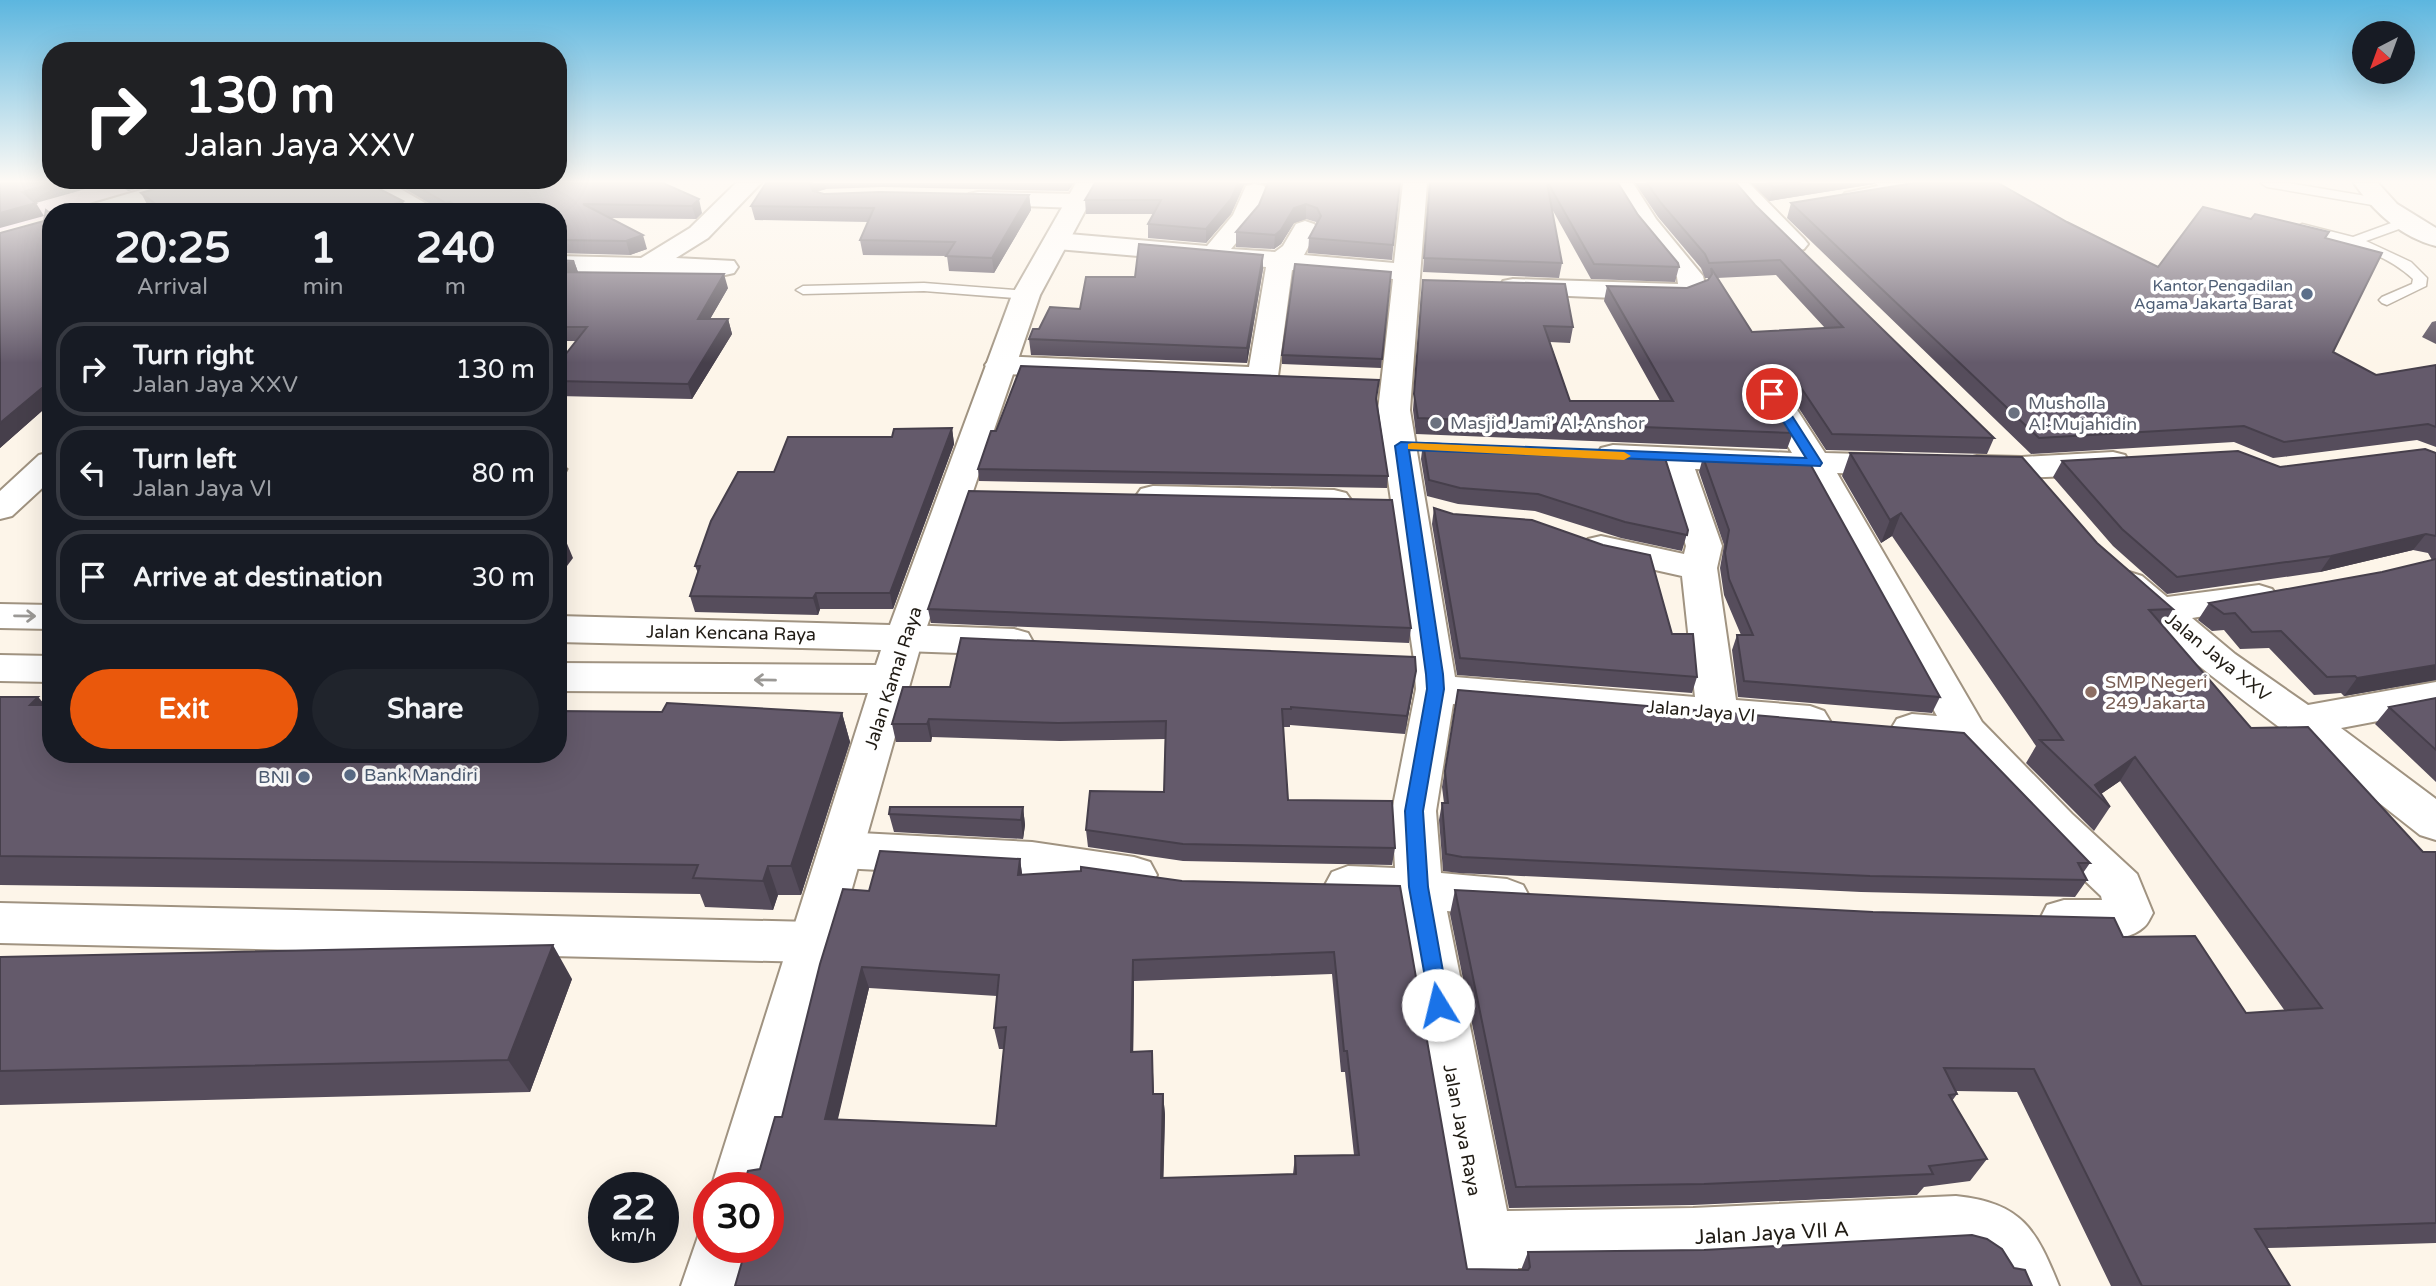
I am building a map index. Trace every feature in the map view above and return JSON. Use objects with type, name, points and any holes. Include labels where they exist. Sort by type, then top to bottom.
[{"type":"street","points":[[647,265],[683,243]]},
{"type":"street","name":"Jalan Kamal Raya","points":[[744,1172],[904,638],[974,493],[1000,365],[1026,295],[1056,243]]},
{"type":"street","points":[[1078,243],[1281,261],[1416,279]]},
{"type":"street","points":[[1214,256],[1222,243]]},
{"type":"street","points":[[1263,376],[1268,328],[1281,261],[1298,243]]},
{"type":"street","name":"Jalan Jaya Raya","points":[[1416,243],[1416,279],[1384,381],[1394,410],[1415,447],[1407,505],[1435,674],[1414,811],[1419,887],[1487,1263]]},
{"type":"street","points":[[1489,286],[1682,293],[1688,291],[1692,288],[1690,276],[1663,243]]},
{"type":"street","points":[[1799,243],[1810,259]]},
{"type":"street","points":[[567,264],[725,267]]},
{"type":"street","points":[[1000,365],[1293,378]]},
{"type":"street","points":[[1772,394],[1815,463],[1967,733],[2056,826],[2121,887],[2129,913],[2119,919],[2108,920],[2025,918]]},
{"type":"street","points":[[1993,439],[2022,467],[2047,498]]},
{"type":"street","points":[[1579,454],[2022,467],[2148,460]]},
{"type":"street","points":[[1675,458],[1704,547],[1699,568],[1717,711]]},
{"type":"street","points":[[0,509],[42,470]]},
{"type":"street","points":[[1125,495],[1407,505]]},
{"type":"street","points":[[1573,538],[1613,551],[1699,568]]},
{"type":"street","name":"Jalan Jaya XXV","points":[[2101,558],[2221,663],[2298,721],[2356,760],[2436,823]]},
{"type":"street","points":[[2161,610],[2287,592]]},
{"type":"street","points":[[0,616],[42,617]]},
{"type":"street","name":"Jalan Kencana Raya","points":[[567,629],[904,638]]},
{"type":"street","points":[[904,638],[1053,644]]},
{"type":"street","name":"Jalan Jaya VI","points":[[1393,658],[1435,674],[1717,711],[1967,733]]},
{"type":"street","points":[[0,668],[42,669]]},
{"type":"street","points":[[567,677],[890,680]]},
{"type":"street","points":[[2298,721],[2436,696]]},
{"type":"street","points":[[841,850],[1032,860],[1169,880]]},
{"type":"street","points":[[1311,884],[1419,887],[1459,895],[1555,900]]},
{"type":"street","points":[[0,923],[813,942]]},
{"type":"street","name":"Jalan Jaya VII A","points":[[1487,1263],[1693,1237],[1956,1224],[1977,1226],[2001,1237],[2012,1248],[2030,1286]]},
{"type":"street","points":[[710,1286],[717,1263]]},
{"type":"lane","points":[[2358,243],[2406,265],[2420,278],[2419,286],[2387,300]]},
{"type":"lane","points":[[803,290],[924,287],[1026,295]]},
{"type":"building","points":[[0,243],[42,243],[42,388],[0,423]]},
{"type":"building","points":[[954,243],[1001,243],[992,258],[946,256]]},
{"type":"building","points":[[1425,243],[1558,243],[1562,263],[1424,258]]},
{"type":"building","points":[[1582,243],[1661,243],[1679,267],[1594,264]]},
{"type":"building","points":[[1696,243],[1794,243],[1994,438],[1832,434],[1790,371],[1778,367],[1764,371],[1760,379],[1793,433],[1418,418],[1414,394],[1423,280],[1565,284],[1573,327],[1544,326],[1570,401],[1673,401],[1607,286],[1687,288],[1708,280],[1712,274],[1711,268],[1752,332],[1843,327],[1780,260],[1709,263]]},
{"type":"building","points":[[1833,243],[2109,243],[2158,267],[2176,243],[2344,243],[2382,253],[2333,352],[2376,375],[2436,365],[2436,427],[2428,424],[2284,442],[2244,426],[2039,438]]},
{"type":"building","points":[[1139,244],[1263,255],[1247,348],[1029,339],[1033,329],[1039,329],[1050,307],[1080,309],[1086,277],[1135,277]]},
{"type":"building","points":[[1295,264],[1391,272],[1382,359],[1282,355]]},
{"type":"building","points":[[567,272],[724,274],[698,319],[728,319],[688,384],[567,381],[567,353],[587,327],[567,327]]},
{"type":"building","points":[[1021,366],[1379,380],[1376,399],[1388,476],[978,469],[991,431],[996,431]]},
{"type":"building","points":[[952,428],[890,593],[816,593],[813,598],[690,596],[700,566],[695,566],[711,521],[738,472],[774,472],[788,437],[892,437],[894,429]]},
{"type":"building","points":[[1423,443],[1664,455],[1688,530],[1687,535],[1625,522],[1538,494],[1460,488],[1429,480]]},
{"type":"building","points":[[2425,449],[2436,453],[2436,536],[2426,534],[2331,556],[2177,577],[2122,529],[2062,461],[2238,451],[2280,467]]},
{"type":"building","points":[[1850,453],[2022,457],[2097,543],[2173,609],[2149,610],[2251,728],[2308,727],[2423,852],[2436,852],[2436,1223],[2255,1229],[2290,1286],[2142,1286],[2034,1069],[1944,1068],[1957,1094],[1949,1095],[1987,1159],[1929,1166],[1933,1174],[1704,1184],[1516,1187],[1455,890],[1873,912],[2114,918],[2123,937],[2195,936],[2246,1013],[2322,1008],[2135,757],[2095,785],[2110,807],[2040,740],[2063,740],[1901,513],[1890,520]]},
{"type":"building","points":[[1703,457],[1808,460],[1940,697],[1744,681],[1737,635],[1753,635],[1729,579],[1725,553],[1729,530]]},
{"type":"building","points":[[969,491],[1392,500],[1411,628],[928,609]]},
{"type":"building","points":[[1434,508],[1453,514],[1532,520],[1603,545],[1650,555],[1672,634],[1693,634],[1697,677],[1460,658]]},
{"type":"building","points":[[2436,559],[2436,665],[2357,678],[2327,677],[2281,631],[2252,632],[2235,613],[2224,614],[2209,603],[2382,572]]},
{"type":"building","points":[[961,638],[1415,657],[1416,671],[1407,716],[1291,707],[1282,709],[1288,800],[1392,801],[1395,848],[1183,844],[1086,830],[1090,791],[1164,792],[1166,721],[1058,723],[929,719],[927,724],[892,724],[903,687],[950,687]]},
{"type":"building","points":[[1458,690],[1964,733],[2090,863],[2078,863],[2087,880],[1870,876],[1462,857],[1446,854],[1442,803],[1448,803],[1445,771]]},
{"type":"building","points":[[0,697],[38,697],[30,705],[42,705],[42,763],[567,763],[567,711],[662,712],[667,703],[842,713],[791,866],[768,866],[763,881],[693,878],[698,865],[0,856]]},
{"type":"building","points":[[2436,698],[2436,750],[2389,707]]},
{"type":"building","points":[[890,807],[1023,807],[1021,820],[889,814]]},
{"type":"building","points":[[880,851],[1020,859],[1018,875],[1081,871],[1081,867],[1182,881],[1400,886],[1467,1269],[1528,1270],[1528,1252],[1704,1250],[1972,1235],[1987,1239],[2002,1249],[2014,1268],[2025,1270],[2032,1286],[735,1286],[742,1263],[784,1263],[784,1172],[748,1172],[760,1169],[775,1117],[782,1117],[820,964],[843,889],[869,891]],"holes":[[[1334,952],[1344,1051],[1347,1051],[1359,1155],[1295,1156],[1296,1174],[1161,1178],[1163,1094],[1153,1094],[1152,1051],[1131,1052],[1133,960]],[[862,967],[999,975],[994,1028],[1006,1027],[996,1126],[825,1119]]]},
{"type":"building","points":[[553,945],[508,1060],[0,1071],[0,957]]},
{"type":"slow traffic","points":[[1412,447],[1624,456]]},
{"type":"place","name":"Kantor Pengadilan Agama Jakarta Barat","points":[[2307,294]]},
{"type":"place","name":"Musholla Al-Mujahidin","points":[[2014,413]]},
{"type":"place","name":"Masjid Jami' Al-Anshor","points":[[1436,423]]},
{"type":"place","name":"SMP Negeri 249 Jakarta","points":[[2091,692]]},
{"type":"place","name":"Bank Mandiri","points":[[350,775]]},
{"type":"place","name":"BNI","points":[[304,777]]},
{"type":"route","points":[[1438,1005],[1419,887],[1414,811],[1436,689],[1434,660],[1401,446],[1815,463],[1772,394]]}]
